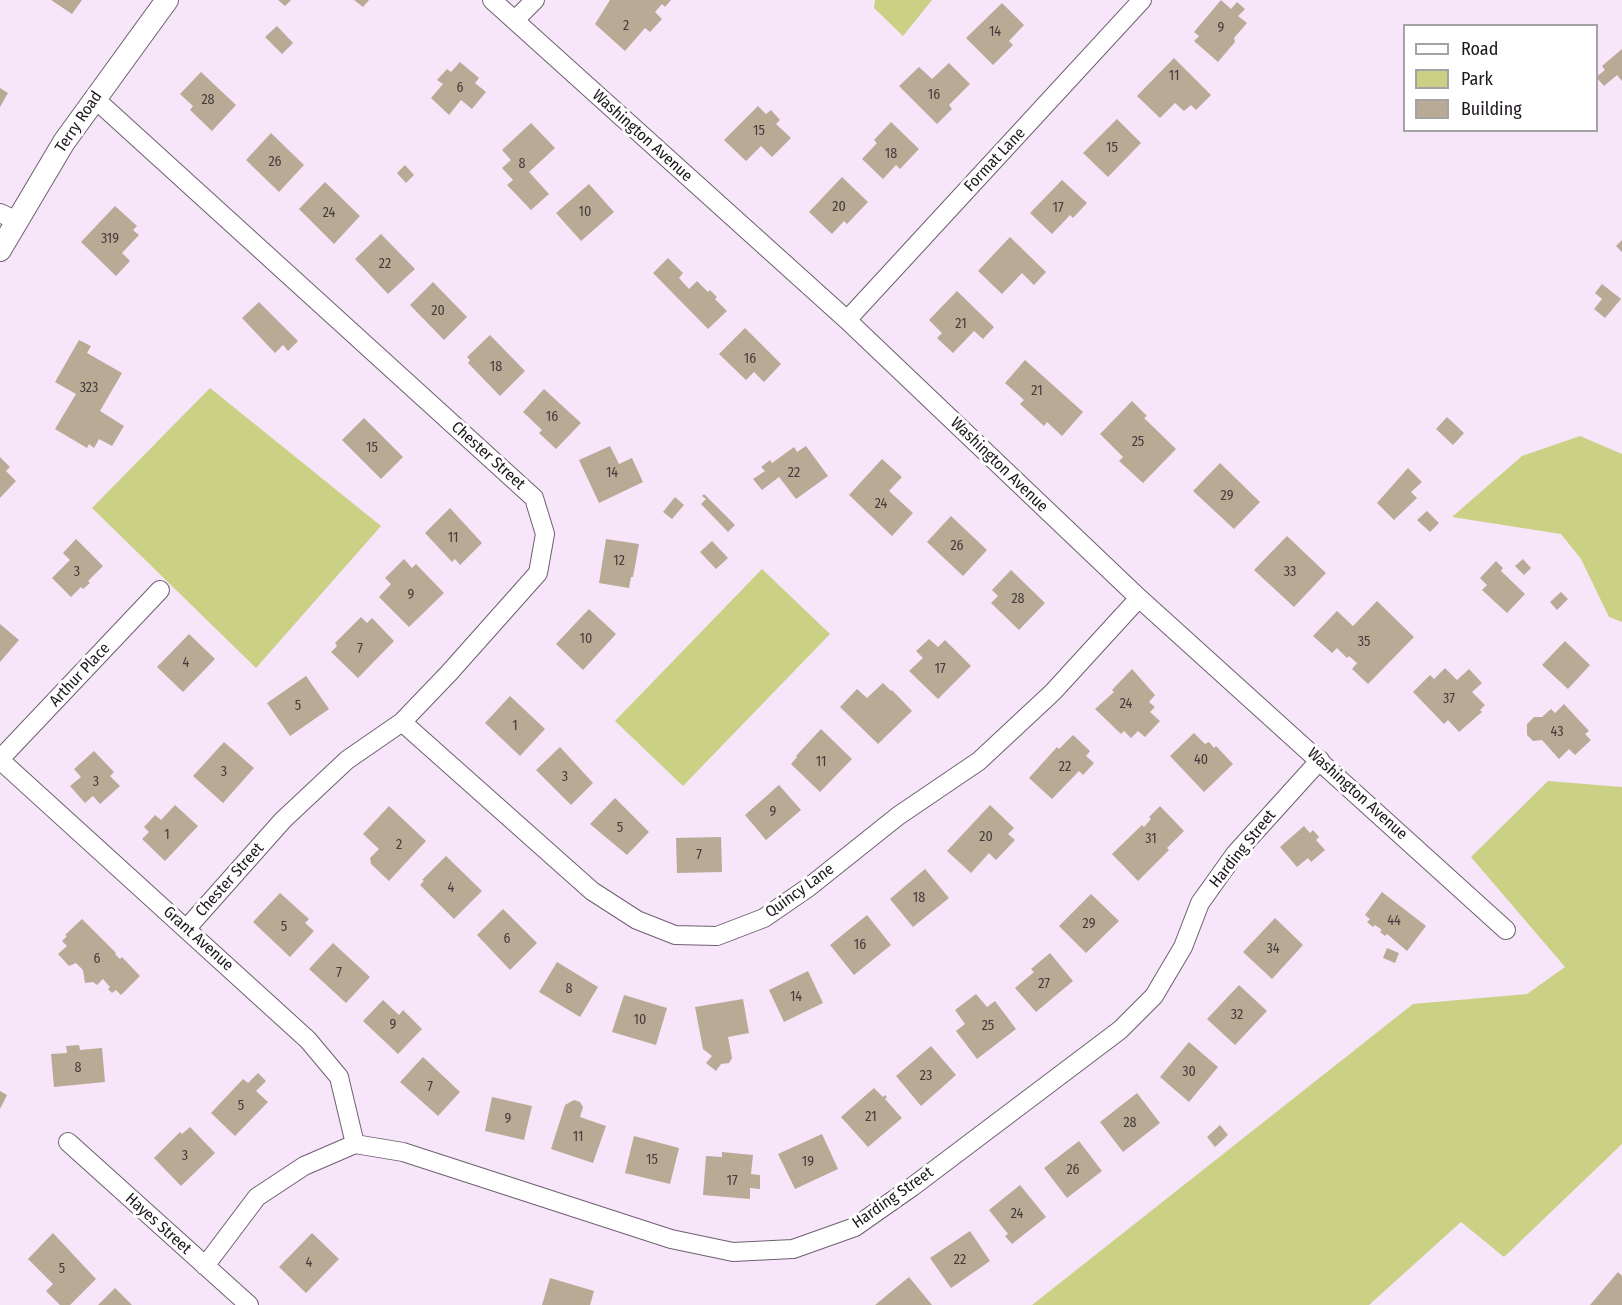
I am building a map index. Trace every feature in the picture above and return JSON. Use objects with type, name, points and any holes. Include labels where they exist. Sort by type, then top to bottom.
[{"type":"street","name":"Terry Road","points":[[0,250],[9,217],[167,0]]},
{"type":"street","name":"Washington Avenue","points":[[492,0],[847,320],[1140,598],[1506,930]]},
{"type":"street","points":[[515,20],[535,0]]},
{"type":"street","name":"Format Lane","points":[[847,320],[1142,0]]},
{"type":"street","name":"Chester Street","points":[[94,98],[534,498],[545,534],[538,573],[449,673],[402,722],[347,760],[283,820],[187,928]]},
{"type":"street","name":"Arthur Place","points":[[0,759],[160,590]]},
{"type":"street","name":"Quincy Lane","points":[[402,722],[592,891],[637,920],[675,935],[717,936],[764,918],[809,887],[898,816],[979,761],[1053,692],[1140,598]]},
{"type":"street","name":"Grant Avenue","points":[[0,759],[308,1040],[339,1077],[355,1144]]},
{"type":"street","name":"Harding Street","points":[[355,1144],[403,1152],[671,1239],[733,1252],[793,1250],[855,1227],[1120,1030],[1154,996],[1183,947],[1200,903],[1235,854],[1320,760]]},
{"type":"street","name":"Hayes Street","points":[[68,1142],[249,1305]]},
{"type":"street","points":[[205,1266],[257,1197],[304,1166],[355,1144]]},
{"type":"green space","points":[[875,0],[932,0],[903,36],[874,8]]},
{"type":"green space","points":[[210,388],[381,526],[256,668],[92,508]]},
{"type":"green space","points":[[1580,436],[1622,454],[1622,622],[1609,617],[1581,559],[1561,534],[1452,517],[1522,456]]},
{"type":"green space","points":[[762,569],[830,634],[683,786],[615,721]]},
{"type":"green space","points":[[1548,781],[1622,787],[1622,1144],[1504,1257],[1461,1222],[1369,1305],[1032,1305],[1413,1004],[1527,994],[1565,967],[1471,857]]},
{"type":"building","points":[[51,0],[82,0],[72,14]]},
{"type":"building","points":[[278,0],[291,0],[285,6]]},
{"type":"building","points":[[354,0],[369,0],[363,7]]},
{"type":"building","points":[[610,0],[671,0],[665,7],[662,4],[655,12],[662,19],[650,32],[645,28],[625,51],[595,24]]},
{"type":"building","points":[[1221,0],[1231,9],[1237,2],[1245,9],[1238,16],[1247,23],[1218,62],[1194,41],[1199,36],[1194,32]]},
{"type":"building","points":[[1002,3],[1024,25],[1009,41],[1013,45],[993,65],[966,38]]},
{"type":"building","points":[[277,26],[293,43],[282,54],[265,37]]},
{"type":"building","points":[[1622,49],[1622,81],[1617,75],[1604,86],[1598,79],[1598,75],[1605,70],[1602,66]]},
{"type":"building","points":[[1174,58],[1211,95],[1196,110],[1191,105],[1184,111],[1175,103],[1160,118],[1137,96]]},
{"type":"building","points":[[460,62],[479,78],[475,83],[486,92],[472,109],[461,100],[449,115],[431,98],[443,84],[437,80],[447,69],[451,72]]},
{"type":"building","points":[[949,63],[970,84],[949,105],[952,109],[937,124],[899,86],[919,67],[932,79]]},
{"type":"building","points":[[201,72],[236,105],[212,131],[190,110],[193,106],[180,94]]},
{"type":"building","points":[[0,88],[8,93],[0,107]]},
{"type":"building","points":[[758,106],[766,114],[771,110],[780,120],[776,124],[791,138],[772,157],[761,146],[746,161],[724,140]]},
{"type":"building","points":[[1117,119],[1141,143],[1108,177],[1083,153]]},
{"type":"building","points":[[891,122],[919,149],[900,169],[896,165],[883,179],[862,159],[877,143],[874,140]]},
{"type":"building","points":[[531,123],[555,148],[529,172],[549,194],[531,210],[507,185],[513,180],[502,168],[511,160],[502,150]]},
{"type":"building","points":[[271,133],[304,165],[279,192],[246,160]]},
{"type":"building","points":[[405,165],[414,175],[406,183],[397,173]]},
{"type":"building","points":[[842,177],[868,202],[847,224],[844,221],[832,234],[809,212]]},
{"type":"building","points":[[1062,180],[1087,203],[1073,218],[1070,215],[1052,234],[1030,213]]},
{"type":"building","points":[[325,182],[360,216],[334,244],[299,209]]},
{"type":"building","points":[[589,184],[614,212],[581,241],[556,213]]},
{"type":"building","points":[[115,206],[137,226],[133,230],[139,235],[122,253],[130,261],[116,276],[81,242]]},
{"type":"building","points":[[381,234],[415,269],[388,294],[355,259]]},
{"type":"building","points":[[1010,237],[1046,272],[1034,285],[1022,273],[1002,294],[978,271]]},
{"type":"building","points":[[1622,240],[1622,252],[1616,246]]},
{"type":"building","points":[[668,258],[683,273],[679,278],[689,289],[697,281],[717,297],[715,299],[727,311],[708,329],[653,273]]},
{"type":"building","points":[[433,282],[467,317],[444,340],[410,305]]},
{"type":"building","points":[[1602,284],[1621,299],[1605,318],[1594,309],[1602,299],[1595,293]]},
{"type":"building","points":[[957,291],[994,327],[983,339],[974,331],[953,353],[937,338],[942,333],[929,320]]},
{"type":"building","points":[[259,302],[298,341],[288,351],[283,345],[275,353],[242,318]]},
{"type":"building","points":[[745,328],[781,364],[764,382],[754,372],[746,380],[719,354]]},
{"type":"building","points":[[490,335],[525,371],[500,396],[468,363],[470,360],[467,357]]},
{"type":"building","points":[[79,340],[91,346],[87,353],[122,373],[100,411],[124,426],[112,446],[99,439],[94,448],[89,444],[87,448],[55,429],[76,394],[55,382]]},
{"type":"building","points":[[1025,360],[1083,412],[1062,436],[1047,422],[1044,426],[1020,404],[1024,400],[1005,383]]},
{"type":"building","points":[[544,389],[581,423],[556,449],[539,433],[542,430],[523,412]]},
{"type":"building","points":[[1132,401],[1147,416],[1144,418],[1176,449],[1143,483],[1119,461],[1123,457],[1100,434]]},
{"type":"building","points":[[1447,417],[1464,433],[1453,445],[1436,429]]},
{"type":"building","points":[[364,418],[403,457],[381,479],[342,440]]},
{"type":"building","points":[[610,446],[619,464],[632,458],[643,482],[599,503],[579,460]]},
{"type":"building","points":[[806,446],[828,476],[796,499],[779,477],[762,490],[753,479],[765,471],[761,467],[770,460],[772,463],[794,447],[797,452]]},
{"type":"building","points":[[0,457],[10,467],[6,471],[16,481],[0,498]]},
{"type":"building","points":[[882,459],[902,477],[889,491],[913,513],[892,536],[849,495]]},
{"type":"building","points":[[1220,463],[1260,502],[1234,529],[1193,491]]},
{"type":"building","points":[[1408,468],[1422,482],[1411,492],[1417,498],[1394,520],[1377,503]]},
{"type":"building","points":[[704,494],[735,525],[728,532],[701,504],[706,499],[702,496]]},
{"type":"building","points":[[675,497],[684,505],[672,519],[663,512]]},
{"type":"building","points":[[450,508],[482,543],[460,565],[455,559],[452,562],[425,533]]},
{"type":"building","points":[[1427,511],[1439,523],[1430,532],[1417,520]]},
{"type":"building","points":[[951,516],[987,550],[963,576],[927,542]]},
{"type":"building","points":[[1287,536],[1326,573],[1294,607],[1254,570]]},
{"type":"building","points":[[76,539],[103,566],[88,581],[90,583],[83,589],[81,587],[71,597],[52,578],[70,560],[63,553]]},
{"type":"building","points":[[606,539],[639,544],[629,588],[599,583]]},
{"type":"building","points":[[712,541],[728,558],[716,569],[700,552]]},
{"type":"building","points":[[404,559],[412,568],[416,564],[444,593],[409,627],[379,597],[391,584],[385,578]]},
{"type":"building","points":[[1523,559],[1531,568],[1524,575],[1515,566]]},
{"type":"building","points":[[1496,561],[1503,568],[1501,571],[1525,594],[1507,613],[1482,590],[1487,585],[1480,578]]},
{"type":"building","points":[[1011,570],[1045,603],[1019,630],[991,603],[998,596],[992,590]]},
{"type":"building","points":[[1561,592],[1568,599],[1557,610],[1550,602]]},
{"type":"building","points":[[1377,601],[1414,637],[1368,684],[1352,669],[1357,663],[1349,656],[1347,658],[1337,648],[1332,653],[1313,636],[1337,611],[1353,626]]},
{"type":"building","points":[[589,609],[616,634],[583,670],[556,644]]},
{"type":"building","points":[[361,617],[367,623],[372,618],[394,641],[358,678],[331,652],[337,646],[335,643]]},
{"type":"building","points":[[0,624],[19,640],[0,662]]},
{"type":"building","points":[[189,634],[215,659],[183,692],[157,667]]},
{"type":"building","points":[[929,639],[938,647],[945,640],[971,666],[938,699],[909,671],[923,658],[916,651]]},
{"type":"building","points":[[1565,641],[1590,665],[1568,689],[1542,665]]},
{"type":"building","points":[[1445,668],[1457,680],[1469,669],[1482,683],[1472,692],[1485,705],[1480,710],[1482,712],[1459,732],[1448,720],[1444,724],[1413,692],[1430,675],[1434,679]]},
{"type":"building","points":[[1132,669],[1155,695],[1149,702],[1155,707],[1150,712],[1160,721],[1145,737],[1138,731],[1131,738],[1124,731],[1121,734],[1095,709],[1114,692],[1112,690]]},
{"type":"building","points":[[306,676],[329,709],[290,736],[267,703]]},
{"type":"building","points":[[883,683],[912,711],[878,744],[840,707],[857,689],[867,698]]},
{"type":"building","points":[[510,696],[545,729],[520,756],[485,723]]},
{"type":"building","points":[[1564,704],[1589,731],[1585,734],[1591,740],[1575,755],[1569,749],[1559,759],[1542,740],[1533,741],[1527,735],[1527,724],[1534,717],[1542,717],[1551,709],[1555,713]]},
{"type":"building","points":[[821,729],[852,759],[820,792],[791,764]]},
{"type":"building","points":[[1194,733],[1205,744],[1209,742],[1214,748],[1216,746],[1233,764],[1204,792],[1170,756]]},
{"type":"building","points":[[1073,735],[1090,751],[1086,756],[1094,763],[1083,775],[1079,771],[1052,799],[1029,778],[1057,747],[1059,749]]},
{"type":"building","points":[[224,742],[254,768],[223,803],[193,776]]},
{"type":"building","points":[[560,747],[593,783],[571,805],[536,770]]},
{"type":"building","points":[[94,751],[114,772],[110,776],[120,786],[100,804],[93,796],[85,803],[70,786],[81,777],[74,769]]},
{"type":"building","points":[[779,785],[801,810],[766,840],[745,815]]},
{"type":"building","points":[[615,798],[649,832],[627,855],[590,824]]},
{"type":"building","points":[[175,805],[198,826],[165,861],[142,839],[149,832],[144,827],[155,815],[161,820]]},
{"type":"building","points":[[990,805],[1014,828],[1008,834],[1015,840],[996,860],[989,853],[971,873],[947,851]]},
{"type":"building","points":[[389,806],[426,841],[389,881],[371,864],[370,858],[379,849],[363,834]]},
{"type":"building","points":[[1160,806],[1184,831],[1167,848],[1169,850],[1138,881],[1112,854],[1142,825],[1144,827],[1151,819],[1149,817]]},
{"type":"building","points":[[1304,826],[1310,833],[1313,830],[1319,837],[1316,840],[1325,850],[1311,862],[1308,858],[1297,867],[1280,847]]},
{"type":"building","points":[[721,837],[722,872],[677,873],[676,838]]},
{"type":"building","points":[[446,856],[482,891],[454,919],[420,885],[424,881],[422,880]]},
{"type":"building","points":[[925,869],[949,898],[913,927],[890,899]]},
{"type":"building","points":[[1382,892],[1426,926],[1407,951],[1387,934],[1385,936],[1380,932],[1382,930],[1367,922],[1370,919],[1365,915]]},
{"type":"building","points":[[280,893],[309,919],[305,923],[314,931],[290,957],[253,922]]},
{"type":"building","points":[[1091,894],[1119,921],[1086,953],[1059,926]]},
{"type":"building","points":[[503,909],[537,943],[510,970],[477,935]]},
{"type":"building","points":[[867,915],[891,945],[854,975],[830,945]]},
{"type":"building","points":[[1275,918],[1303,945],[1272,979],[1243,952]]},
{"type":"building","points":[[82,919],[120,959],[122,957],[140,976],[121,995],[116,990],[112,993],[103,979],[97,985],[93,982],[85,983],[83,970],[76,963],[69,966],[58,954],[67,946],[62,941],[67,936],[65,935]]},
{"type":"building","points":[[333,943],[370,977],[346,1003],[309,969]]},
{"type":"building","points":[[1387,948],[1399,953],[1395,963],[1383,958]]},
{"type":"building","points":[[1050,953],[1073,981],[1036,1012],[1015,988],[1034,972],[1031,969]]},
{"type":"building","points":[[557,962],[598,987],[580,1017],[539,992]]},
{"type":"building","points":[[808,971],[823,1003],[784,1022],[769,990]]},
{"type":"building","points":[[1239,985],[1267,1011],[1235,1045],[1207,1019]]},
{"type":"building","points":[[976,994],[987,1007],[995,1001],[1016,1029],[977,1059],[956,1031],[965,1024],[955,1010]]},
{"type":"building","points":[[624,995],[667,1008],[656,1045],[612,1032]]},
{"type":"building","points":[[743,999],[749,1033],[728,1037],[732,1058],[729,1063],[721,1064],[716,1071],[706,1063],[712,1056],[703,1049],[695,1007]]},
{"type":"building","points":[[383,1000],[399,1015],[403,1010],[422,1029],[398,1054],[363,1021]]},
{"type":"building","points":[[1189,1042],[1218,1067],[1189,1102],[1160,1077]]},
{"type":"building","points":[[79,1045],[80,1050],[102,1048],[105,1082],[54,1087],[51,1054],[67,1053],[66,1046]]},
{"type":"building","points":[[931,1046],[956,1075],[921,1106],[896,1076]]},
{"type":"building","points":[[423,1057],[460,1092],[438,1116],[400,1082]]},
{"type":"building","points":[[258,1073],[266,1081],[256,1091],[268,1102],[235,1136],[211,1113],[243,1079],[248,1083]]},
{"type":"building","points":[[874,1088],[883,1097],[885,1095],[887,1097],[885,1099],[902,1118],[868,1147],[841,1117]]},
{"type":"building","points":[[0,1091],[7,1095],[0,1109]]},
{"type":"building","points":[[1137,1093],[1160,1123],[1123,1152],[1100,1122]]},
{"type":"building","points":[[492,1097],[532,1106],[524,1140],[485,1131]]},
{"type":"building","points":[[574,1100],[580,1102],[583,1107],[580,1117],[606,1126],[593,1163],[551,1149],[565,1105]]},
{"type":"building","points":[[1220,1125],[1228,1135],[1215,1147],[1207,1137]]},
{"type":"building","points":[[190,1127],[215,1153],[181,1186],[154,1158],[180,1132],[182,1134]]},
{"type":"building","points":[[822,1134],[838,1169],[795,1189],[778,1154]]},
{"type":"building","points":[[634,1136],[679,1148],[670,1184],[625,1173]]},
{"type":"building","points":[[1079,1141],[1102,1171],[1067,1198],[1044,1168]]},
{"type":"building","points":[[722,1152],[753,1155],[751,1174],[760,1175],[760,1189],[750,1188],[750,1199],[703,1195],[706,1156],[722,1157]]},
{"type":"building","points":[[1020,1185],[1046,1217],[1012,1244],[1005,1236],[1008,1234],[989,1210]]},
{"type":"building","points":[[970,1231],[990,1261],[951,1288],[930,1258]]},
{"type":"building","points":[[53,1233],[96,1279],[70,1305],[60,1305],[46,1291],[53,1284],[28,1259]]},
{"type":"building","points":[[312,1233],[339,1259],[306,1293],[279,1267]]},
{"type":"building","points":[[1618,1272],[1622,1276],[1622,1305],[1590,1305]]},
{"type":"building","points":[[909,1277],[932,1305],[875,1305]]},
{"type":"building","points":[[550,1278],[594,1291],[590,1305],[542,1305]]},
{"type":"building","points":[[115,1288],[132,1305],[98,1305]]}]
